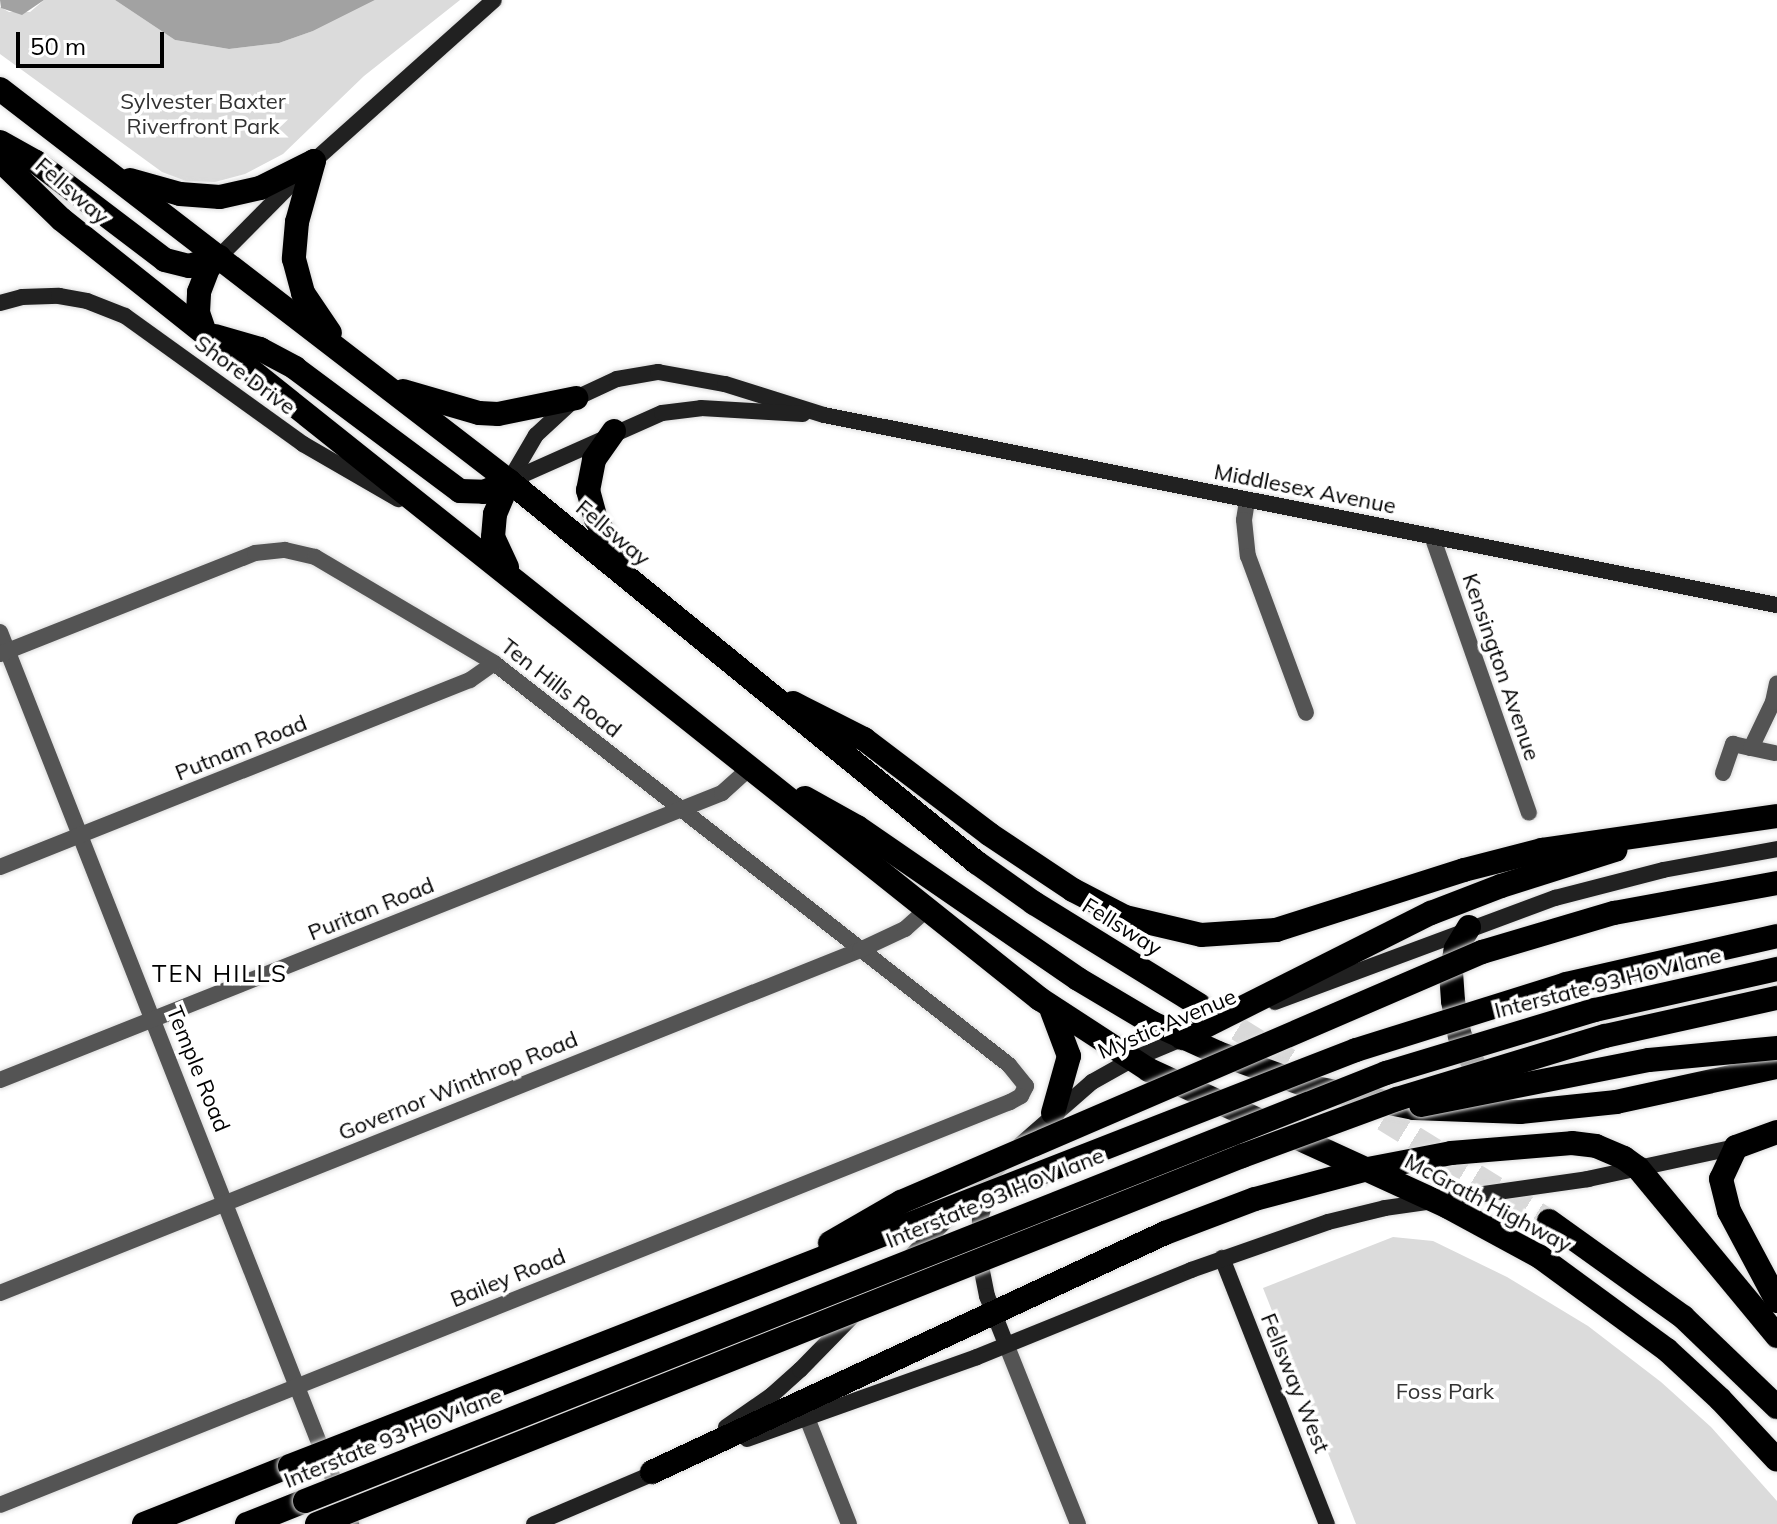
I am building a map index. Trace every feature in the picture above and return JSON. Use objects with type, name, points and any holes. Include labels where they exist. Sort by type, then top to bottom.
[{"type":"highway","name":"Fellsway","points":[[0,89],[509,481],[976,862],[1034,903],[1199,1005]]},
{"type":"highway","points":[[0,142],[36,162],[165,260],[189,266],[219,257]]},
{"type":"highway","name":"Fellsway","points":[[0,160],[56,215],[516,579],[926,910],[1048,1005],[1131,1060]]},
{"type":"highway","points":[[104,169],[159,190],[220,197],[260,188],[314,161]]},
{"type":"highway","points":[[314,161],[294,239],[296,275],[311,308],[349,357]]},
{"type":"highway","points":[[219,257],[208,268],[199,292],[198,313],[205,333],[260,349],[295,368],[460,491],[484,492],[509,481]]},
{"type":"highway","points":[[387,386],[479,413],[498,414],[576,398]]},
{"type":"highway","points":[[614,431],[594,460],[588,490],[596,519],[633,583]]},
{"type":"highway","points":[[509,481],[495,514],[493,537],[501,560],[516,579]]},
{"type":"highway","points":[[755,684],[864,739],[1060,882],[1125,917],[1175,932],[1225,935],[1276,930],[1464,870],[1542,850],[1777,816]]},
{"type":"highway","points":[[750,768],[857,827],[1078,979],[1182,1038],[1263,1071],[1360,1099],[1414,1108],[1520,1112],[1616,1102],[1777,1067]]},
{"type":"highway","points":[[1182,1038],[1358,947],[1465,899],[1609,852],[1738,822]]},
{"type":"highway","points":[[772,1278],[901,1202],[1482,952],[1614,913],[1777,883]]},
{"type":"highway","points":[[1469,927],[1456,949],[1451,972],[1460,1036],[1474,1072],[1489,1094],[1520,1112]]},
{"type":"highway","points":[[144,1524],[1291,1073],[1427,1025],[1610,973],[1777,936]]},
{"type":"highway","name":"Interstate 93 HOV lane","points":[[247,1524],[1386,1073],[1595,1010],[1777,969]]},
{"type":"highway","points":[[317,1524],[1329,1124],[1534,1056],[1676,1019],[1777,998]]},
{"type":"highway","points":[[1048,1005],[1063,1033],[1069,1056],[1053,1113]]},
{"type":"highway","points":[[1329,1124],[1649,1060],[1777,1048]]},
{"type":"highway","name":"McGrath Highway","points":[[1131,1060],[1368,1169],[1525,1248],[1612,1306],[1693,1374],[1777,1460]]},
{"type":"highway","points":[[1777,1134],[1736,1147],[1723,1169],[1721,1189],[1777,1301]]},
{"type":"highway","points":[[652,1472],[993,1312],[1214,1213],[1368,1169],[1451,1153],[1572,1143],[1609,1151],[1638,1168],[1777,1336]]},
{"type":"highway","name":"McGrath Highway","points":[[1549,1221],[1683,1317],[1777,1407]]},
{"type":"main road","points":[[219,257],[314,161],[494,0]]},
{"type":"main road","name":"Shore Drive","points":[[0,303],[22,297],[59,296],[87,301],[125,316],[303,444],[454,530]]},
{"type":"main road","name":"Middlesex Avenue","points":[[509,481],[536,435],[576,398],[617,379],[658,372],[725,384],[824,415],[1777,605]]},
{"type":"main road","name":"Middlesex Avenue","points":[[509,481],[643,418],[683,409],[824,415]]},
{"type":"main road","name":"Mystic Avenue","points":[[534,1524],[564,1518],[652,1472],[739,1419],[786,1383],[1053,1113],[1092,1082],[1131,1060],[1469,927],[1609,883],[1777,849]]},
{"type":"main road","name":"Mystic Avenue","points":[[652,1472],[1006,1344],[1222,1258],[1357,1214],[1588,1179],[1736,1147]]},
{"type":"main road","points":[[997,1168],[984,1204],[978,1238],[982,1275],[1006,1344]]},
{"type":"main road","name":"Fellsway West","points":[[1222,1258],[1327,1524]]},
{"type":"street","points":[[1247,501],[1244,520],[1248,556],[1306,713]]},
{"type":"street","name":"Kensington Avenue","points":[[1432,536],[1529,813]]},
{"type":"street","name":"Ten Hills Road","points":[[4,652],[239,558],[285,550],[301,552],[329,563],[494,663],[1009,1065],[1026,1086]]},
{"type":"street","name":"Temple Road","points":[[0,632],[4,652],[227,1202],[351,1524]]},
{"type":"street","name":"Putnam Road","points":[[0,867],[470,680],[494,663]]},
{"type":"street","points":[[1751,748],[1773,702],[1777,683]]},
{"type":"street","points":[[1723,773],[1733,744],[1774,753]]},
{"type":"street","name":"Puritan Road","points":[[0,1080],[722,793],[750,768]]},
{"type":"street","name":"Governor Winthrop Road","points":[[0,1293],[860,950],[905,929],[926,910]]},
{"type":"street","name":"Bailey Road","points":[[0,1505],[1010,1102],[1021,1096],[1026,1086]]},
{"type":"street","points":[[1006,1344],[1078,1524]]},
{"type":"street","points":[[807,1418],[849,1524]]},
{"type":"green space","name":"Sylvester Baxter Riverfront Park","points":[[44,0],[115,0],[175,40],[229,49],[279,43],[313,31],[375,0],[460,0],[364,76],[283,154],[245,174],[215,182],[186,181],[162,172],[0,54],[0,7],[9,12],[30,12]]},
{"type":"green space","name":"Foss Park","points":[[1393,1237],[1433,1241],[1507,1277],[1588,1326],[1661,1382],[1711,1427],[1777,1501],[1777,1524],[1356,1524],[1263,1288]]},
{"type":"shaded area","points":[[0,0],[44,0],[22,15],[1,8]]},
{"type":"shaded area","points":[[115,0],[375,0],[313,31],[279,43],[229,49],[175,40]]},
{"type":"tunnel","points":[[1207,1010],[1319,1079]]},
{"type":"tunnel","points":[[1353,1100],[1549,1221]]},
{"type":"district","name":"TEN HILLS","points":[[220,974]]}]
